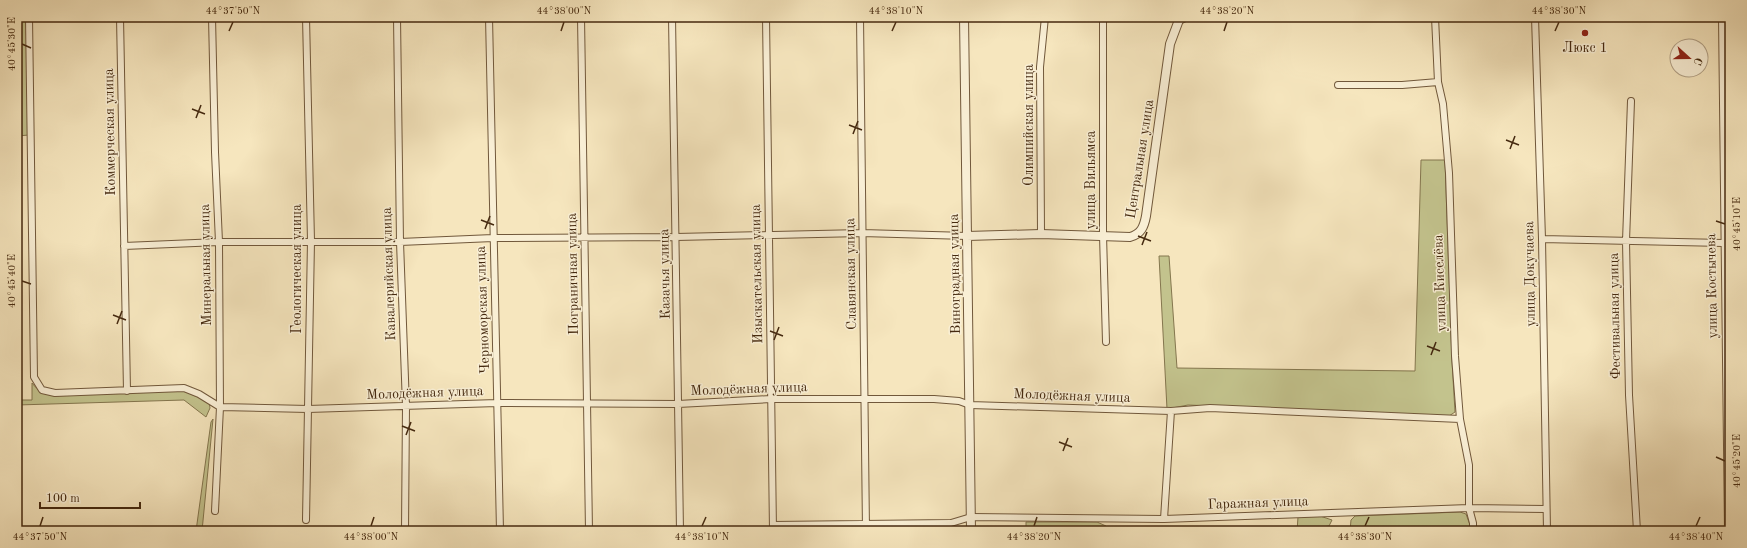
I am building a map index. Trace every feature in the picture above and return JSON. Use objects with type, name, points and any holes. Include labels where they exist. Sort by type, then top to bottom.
[{"type":"street","points":[[29,17],[34,377],[42,390],[55,393],[184,388],[200,394],[220,407]]},
{"type":"street","name":"Коммерческая улица","points":[[120,17],[127,391]]},
{"type":"street","name":"Минеральная улица","points":[[212,17],[219,242],[220,407],[215,512]]},
{"type":"street","name":"Геологическая улица","points":[[306,17],[311,241],[306,520]]},
{"type":"street","name":"Кавалерийская улица","points":[[397,17],[400,242],[406,406],[405,531]]},
{"type":"street","name":"Черноморская улица","points":[[489,17],[500,531]]},
{"type":"street","name":"Пограничная улица","points":[[581,17],[589,531]]},
{"type":"street","name":"Казачья улица","points":[[672,17],[680,531]]},
{"type":"street","name":"Изыскательская улица","points":[[766,17],[773,528]]},
{"type":"street","name":"Славянская улица","points":[[860,17],[866,531]]},
{"type":"street","name":"Виноградная улица","points":[[964,17],[971,531]]},
{"type":"street","name":"Олимпийская улица","points":[[1041,234],[1040,67],[1045,17]]},
{"type":"street","name":"улица Вильямса","points":[[1103,17],[1103,235],[1106,342]]},
{"type":"street","name":"Центральная улица","points":[[967,236],[1041,234],[1130,237],[1141,231],[1145,224],[1170,44],[1179,20],[1185,17]]},
{"type":"street","name":"улица Киселёва","points":[[1435,17],[1438,82],[1443,104],[1448,165],[1455,356],[1460,420],[1469,465],[1469,508],[1473,523],[1472,531]]},
{"type":"street","name":"улица Докучаева","points":[[1535,17],[1542,239],[1547,531]]},
{"type":"street","name":"улица Костычева","points":[[1722,17],[1723,243],[1728,531]]},
{"type":"street","points":[[1338,85],[1402,85],[1438,82]]},
{"type":"street","name":"Фестивальная улица","points":[[1631,101],[1626,241],[1629,395],[1637,531]]},
{"type":"street","points":[[124,246],[219,242],[400,242],[493,238],[769,236],[862,233],[967,236]]},
{"type":"street","points":[[1542,239],[1723,243]]},
{"type":"street","name":"Молодёжная улица","points":[[220,407],[308,409],[497,403],[678,404],[771,399],[934,399],[959,400],[970,405],[1171,411],[1210,408],[1460,420]]},
{"type":"street","points":[[1164,519],[1171,411]]},
{"type":"street","name":"Гаражная улица","points":[[773,528],[866,523],[951,523],[971,517],[1164,519],[1469,508],[1546,509]]},
{"type":"green space","points":[[17,17],[27,17],[29,135],[17,136]]},
{"type":"green space","points":[[1421,160],[1445,160],[1455,412],[1449,416],[1188,405],[1167,409],[1159,256],[1169,256],[1177,368],[1415,371]]},
{"type":"green space","points":[[32,383],[37,389],[45,394],[52,395],[170,390],[184,391],[209,402],[210,408],[206,417],[184,400],[17,405],[17,400],[32,400]]},
{"type":"green space","points":[[213,419],[202,531],[196,531],[211,422]]},
{"type":"green space","points":[[1460,512],[1466,514],[1470,525],[1469,531],[1350,531],[1351,520],[1355,516]]},
{"type":"green space","points":[[1320,516],[1332,520],[1329,526],[1297,531],[1298,517]]},
{"type":"green space","points":[[1026,522],[1097,522],[1106,526],[1106,531],[1026,531]]},
{"type":"place","name":"Люкс 1","points":[[1585,33]]}]
